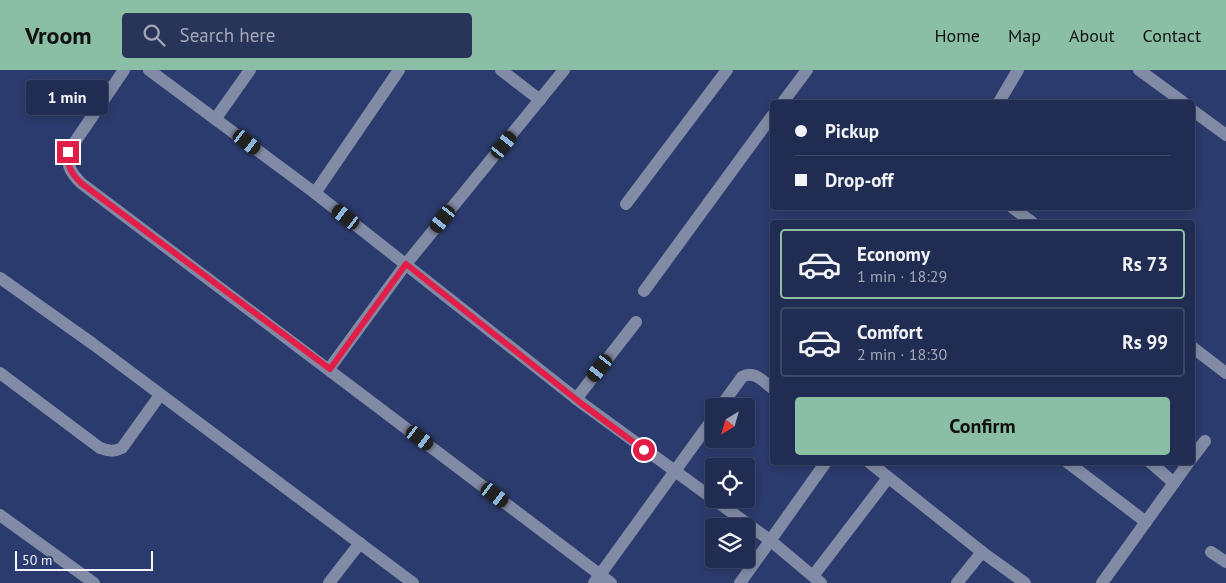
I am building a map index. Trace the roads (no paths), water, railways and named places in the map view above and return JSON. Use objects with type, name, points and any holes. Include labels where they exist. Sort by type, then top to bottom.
[{"type":"street","points":[[124,70],[68,152],[67,162],[71,172],[81,183],[330,369],[597,579],[611,583]]},
{"type":"street","points":[[149,70],[315,193],[576,399],[771,541],[817,580],[888,478]]},
{"type":"street","points":[[216,118],[250,70]]},
{"type":"street","points":[[315,193],[399,70]]},
{"type":"street","points":[[501,70],[540,100]]},
{"type":"street","points":[[330,369],[406,264],[564,70]]},
{"type":"street","points":[[626,204],[728,70]]},
{"type":"street","points":[[784,100],[807,70]]},
{"type":"street","points":[[1000,100],[1018,70]]},
{"type":"street","points":[[1139,70],[1180,100]]},
{"type":"street","points":[[1195,112],[1226,135]]},
{"type":"street","points":[[644,291],[770,119]]},
{"type":"street","points":[[1016,210],[1029,220]]},
{"type":"street","points":[[0,278],[93,344],[414,583]]},
{"type":"street","points":[[576,399],[636,322]]},
{"type":"street","points":[[1195,349],[1226,373]]},
{"type":"street","points":[[0,373],[100,448],[107,450],[117,451],[122,448],[160,395]]},
{"type":"street","points":[[727,398],[742,377],[747,374],[754,375],[770,387]]},
{"type":"street","points":[[597,579],[705,429]]},
{"type":"street","points":[[1195,454],[1205,441]]},
{"type":"street","points":[[740,583],[824,465]]},
{"type":"street","points":[[873,465],[982,552],[1025,583]]},
{"type":"street","points":[[1072,465],[1146,522]]},
{"type":"street","points":[[1153,465],[1174,484]]},
{"type":"street","points":[[1102,583],[1187,465]]},
{"type":"street","points":[[0,515],[94,583]]},
{"type":"street","points":[[329,583],[360,543]]},
{"type":"street","points":[[957,583],[982,552]]},
{"type":"street","points":[[1211,552],[1226,562]]}]
